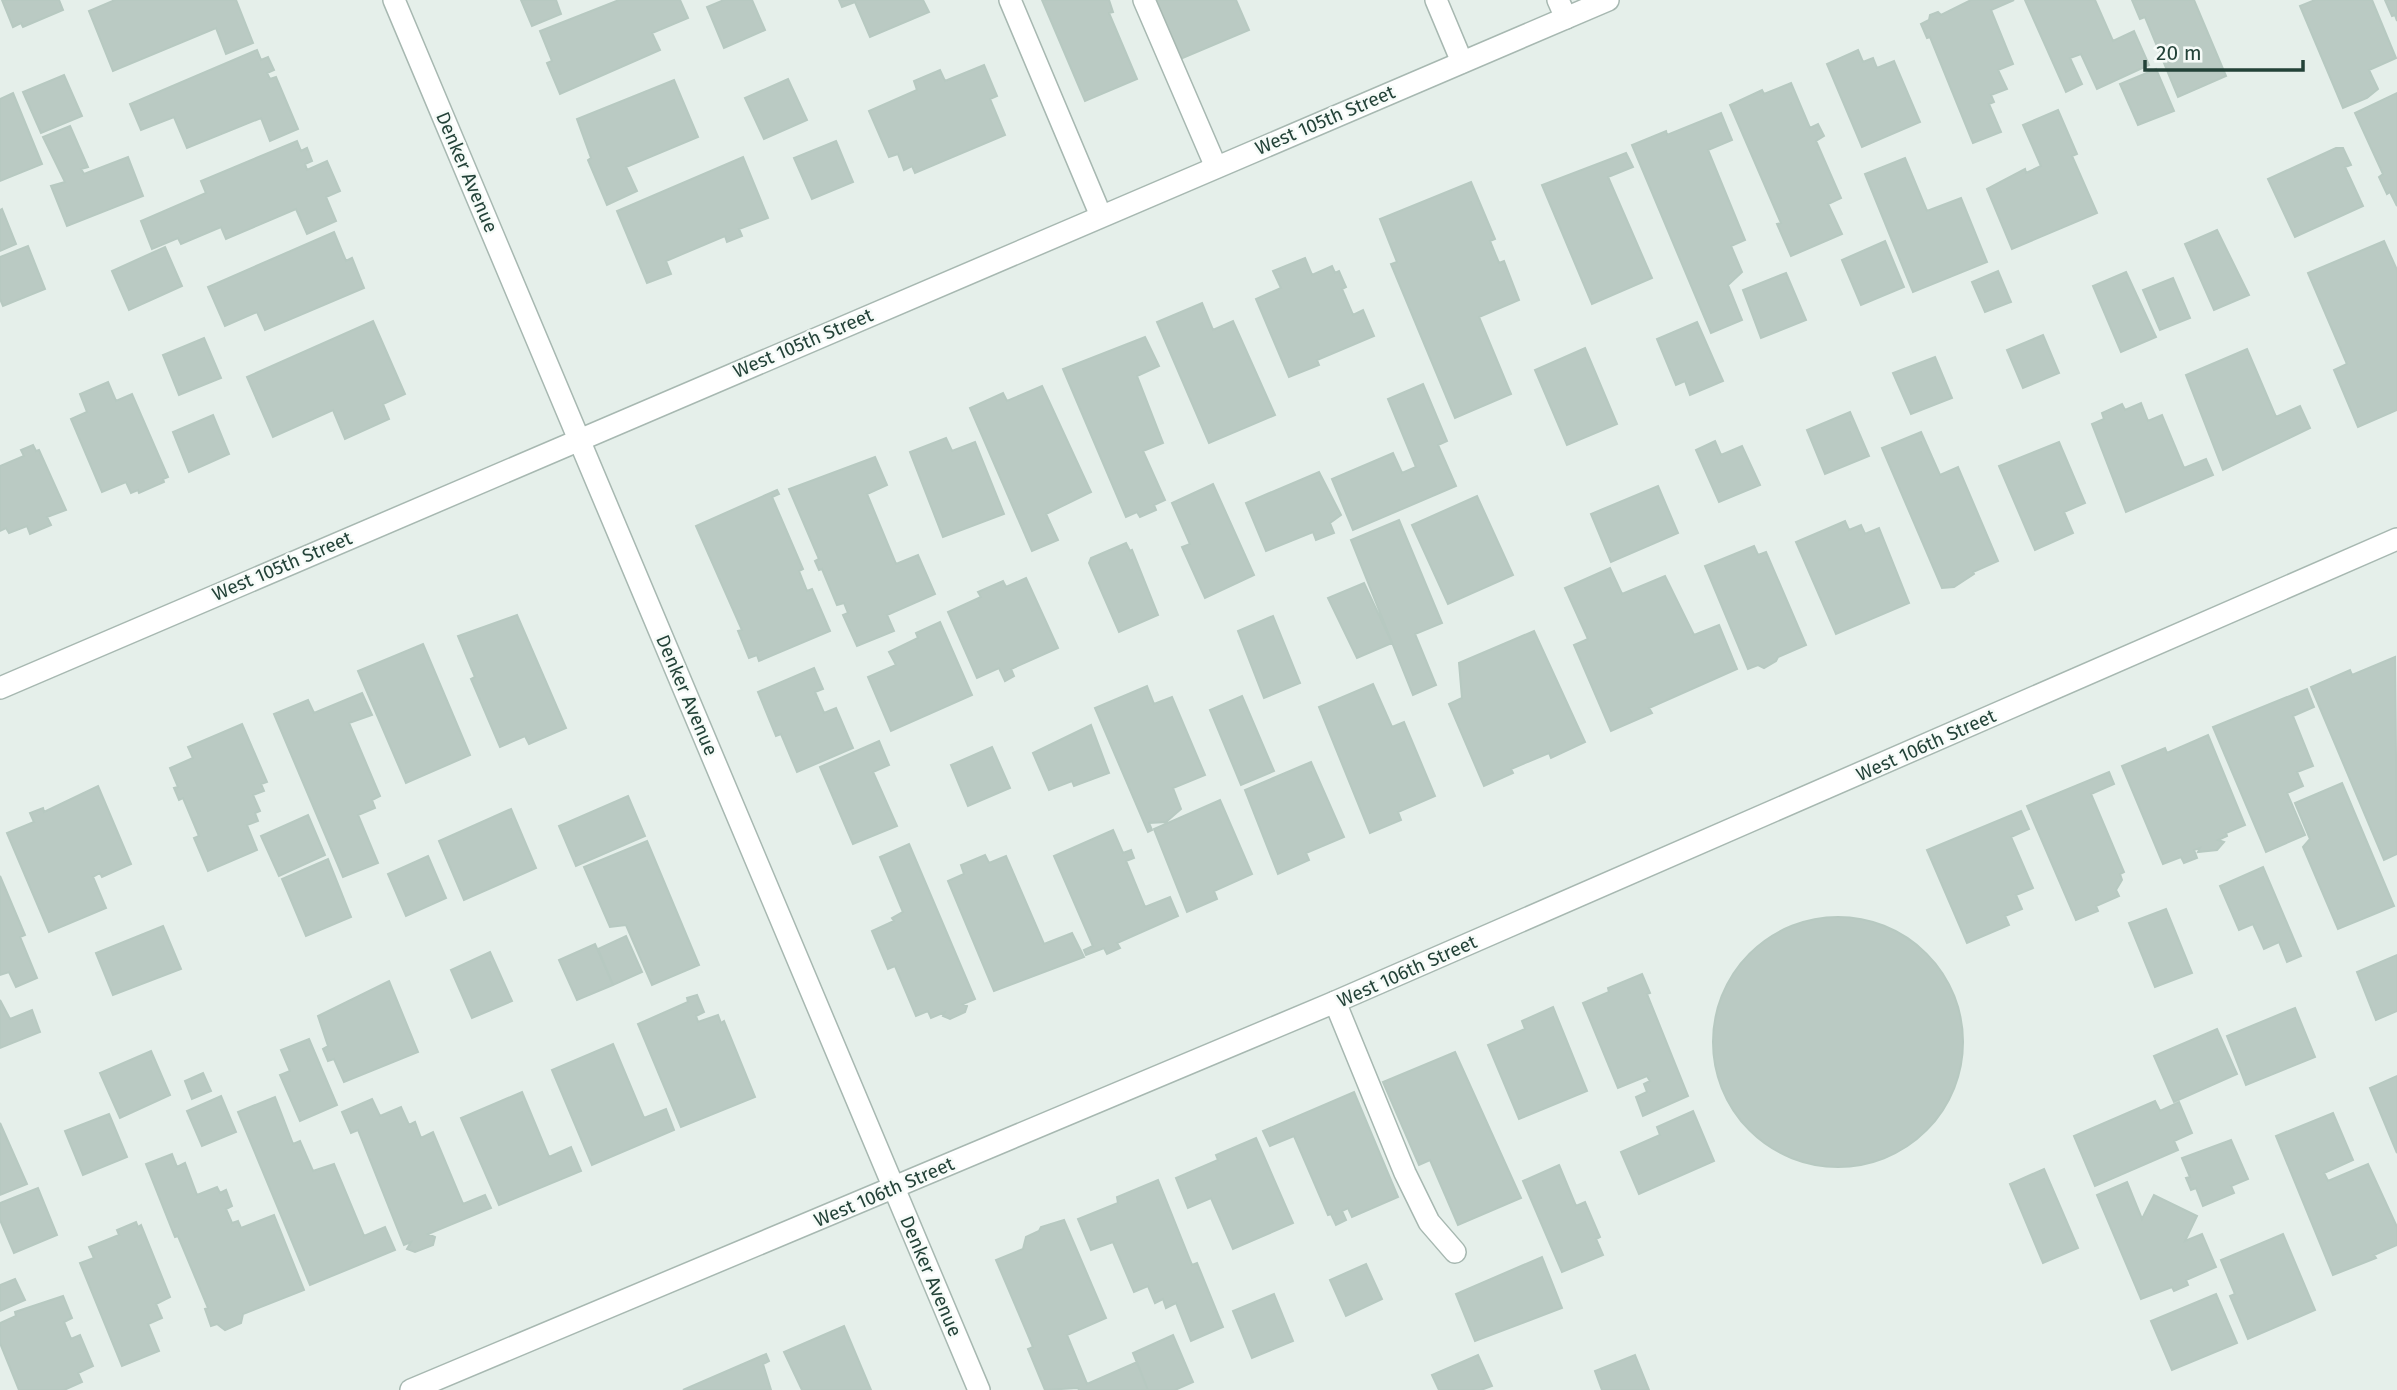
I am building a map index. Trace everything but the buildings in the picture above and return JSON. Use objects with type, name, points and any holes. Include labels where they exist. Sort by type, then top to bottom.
[{"type":"street","name":"Denker Avenue","points":[[394,0],[979,1390]]},
{"type":"street","points":[[1010,0],[1101,216]]},
{"type":"street","points":[[1144,0],[1216,167]]},
{"type":"street","points":[[1436,0],[1462,62]]},
{"type":"street","name":"West 105th Street","points":[[0,688],[1462,62],[1562,9],[1608,0]]},
{"type":"street","name":"West 106th Street","points":[[411,1390],[1335,1002],[2397,539]]},
{"type":"street","points":[[1335,1002],[1405,1173],[1429,1223],[1455,1252]]}]
